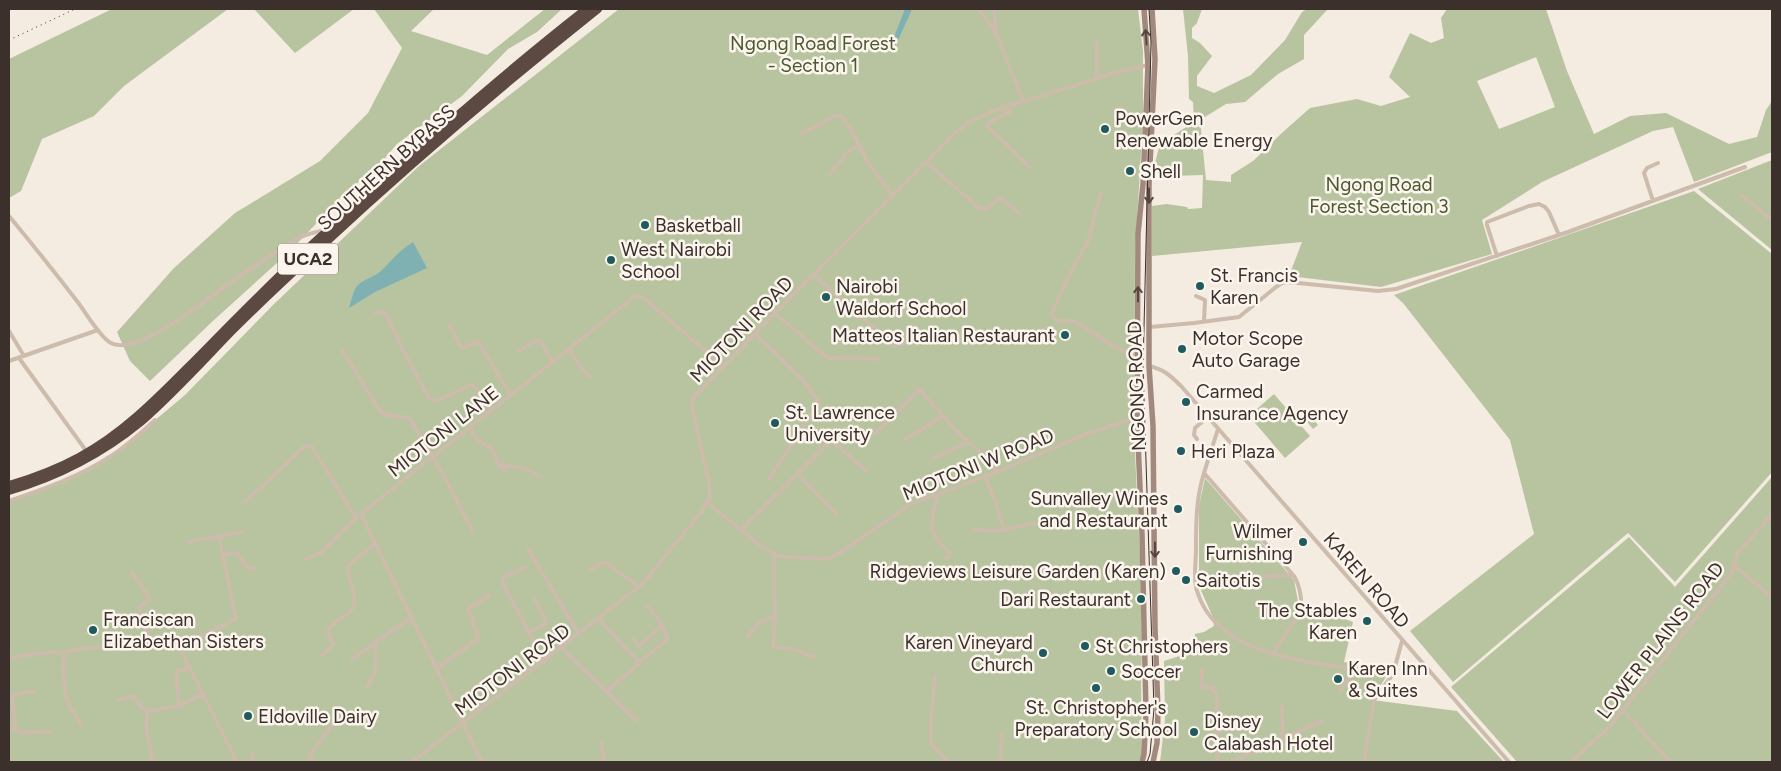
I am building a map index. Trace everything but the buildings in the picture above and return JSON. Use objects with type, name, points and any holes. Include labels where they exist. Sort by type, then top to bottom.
[{"type":"highway","name":"SOUTHERN BYPASS","points":[[9,485],[55,468],[87,452],[136,416],[331,228],[498,80],[586,9]]},
{"type":"highway","name":"SOUTHERN BYPASS","points":[[9,491],[40,482],[75,465],[110,445],[141,421],[257,306],[326,242],[502,86],[598,9]]},
{"type":"main road","name":"NGONG ROAD","points":[[1142,762],[1145,738],[1145,700],[1142,534],[1137,418],[1138,234],[1148,65],[1144,9]]},
{"type":"main road","name":"NGONG ROAD","points":[[1152,9],[1155,59],[1149,185],[1149,366],[1153,426],[1158,698],[1157,743],[1153,762]]},
{"type":"main road","points":[[1138,263],[1143,259],[1149,261]]},
{"type":"main road","points":[[1144,671],[1146,674],[1151,675],[1154,674],[1157,668]]},
{"type":"main road","points":[[1145,700],[1146,695],[1152,692],[1158,698]]},
{"type":"street","points":[[979,9],[998,36]]},
{"type":"street","points":[[994,9],[998,36],[1023,101]]},
{"type":"street","points":[[1097,41],[1097,79]]},
{"type":"street","name":"MIOTONI ROAD","points":[[412,762],[639,587],[708,504],[710,495],[709,484],[692,402],[695,396],[953,135],[970,121],[1009,106],[1148,65]]},
{"type":"street","points":[[1009,106],[1009,113],[990,121],[987,126],[1030,167]]},
{"type":"street","points":[[801,134],[839,115],[849,126],[872,169],[892,196]]},
{"type":"street","points":[[830,174],[847,152],[858,145]]},
{"type":"street","points":[[926,162],[979,208],[987,209],[1001,198],[1020,214]]},
{"type":"street","points":[[1653,201],[1644,172],[1647,168],[1658,163]]},
{"type":"street","points":[[1150,327],[1239,317],[1282,283],[1292,282],[1386,291],[1559,235],[1745,167]]},
{"type":"street","points":[[1101,193],[1088,241],[1051,315],[1058,321],[1074,321],[1115,347],[1138,358]]},
{"type":"street","points":[[1742,196],[1772,220]]},
{"type":"street","points":[[1497,256],[1487,222],[1529,206],[1540,204],[1548,209],[1559,235]]},
{"type":"street","points":[[9,216],[98,330],[113,344],[127,344],[148,338],[201,305],[214,293],[298,238],[331,228]]},
{"type":"street","points":[[814,275],[893,345],[898,346],[920,336]]},
{"type":"street","name":"MIOTONI LANE","points":[[304,560],[322,552],[356,518],[468,428],[493,411],[570,350],[634,297],[638,296],[645,299],[723,366]]},
{"type":"street","points":[[1196,296],[1206,300],[1204,321]]},
{"type":"street","points":[[376,314],[381,312],[386,314],[429,398],[439,400],[472,384],[493,411]]},
{"type":"street","points":[[775,313],[825,356],[831,358],[878,359]]},
{"type":"street","points":[[449,324],[462,348],[476,342],[479,343],[511,396]]},
{"type":"street","points":[[9,362],[98,330]]},
{"type":"street","points":[[9,331],[24,356]]},
{"type":"street","points":[[755,334],[803,380],[819,403],[768,480]]},
{"type":"street","points":[[518,351],[538,340],[553,362]]},
{"type":"street","points":[[342,350],[380,412],[387,416],[409,418],[433,457],[473,532]]},
{"type":"street","points":[[570,350],[583,371],[590,377]]},
{"type":"street","points":[[19,358],[87,452]]},
{"type":"street","name":"KAREN ROAD","points":[[1149,366],[1162,369],[1168,373],[1509,762]]},
{"type":"street","points":[[875,434],[919,389],[968,442],[986,456],[997,472]]},
{"type":"street","points":[[1197,439],[1194,435],[1196,426],[1204,420],[1206,415]]},
{"type":"street","points":[[904,440],[943,416]]},
{"type":"street","name":"MIOTONI W ROAD","points":[[708,504],[759,546],[774,554],[797,558],[830,558],[842,552],[904,508],[985,477],[1079,437],[1137,418]]},
{"type":"street","points":[[9,501],[63,481],[95,466],[129,443],[155,420]]},
{"type":"street","points":[[468,428],[478,440],[492,449],[498,464],[504,471]]},
{"type":"street","points":[[1218,429],[1200,486],[1196,508],[1197,591],[1209,617],[1221,629],[1272,654],[1290,659],[1393,674]]},
{"type":"street","points":[[740,530],[831,440],[867,471]]},
{"type":"street","points":[[932,459],[968,442]]},
{"type":"street","points":[[245,502],[308,445],[312,448],[356,518]]},
{"type":"street","points":[[498,464],[526,469],[541,477]]},
{"type":"street","points":[[1204,473],[1293,574],[1298,585],[1301,610],[1297,619],[1272,654]]},
{"type":"street","points":[[798,474],[836,513]]},
{"type":"street","points":[[985,477],[995,500],[1004,530]]},
{"type":"street","points":[[938,494],[932,526],[938,541],[950,553],[949,557],[946,558]]},
{"type":"street","points":[[361,514],[482,762]]},
{"type":"street","points":[[1734,566],[1736,555],[1772,514]]},
{"type":"street","points":[[974,529],[988,531],[1004,530],[1034,523]]},
{"type":"street","points":[[188,542],[241,532]]},
{"type":"street","points":[[179,647],[236,620],[219,537]]},
{"type":"street","points":[[322,655],[333,645],[328,632],[331,626],[347,615],[354,605],[354,594],[348,577],[349,566],[375,543]]},
{"type":"street","points":[[528,548],[579,634]]},
{"type":"street","points":[[222,555],[237,554],[248,568],[254,569]]},
{"type":"street","points":[[774,554],[774,646],[794,649],[814,657]]},
{"type":"street","points":[[590,570],[606,562],[639,587]]},
{"type":"street","name":"LOWER PLAINS ROAD","points":[[1571,762],[1606,731],[1726,579],[1734,566],[1772,597]]},
{"type":"street","points":[[526,567],[504,577],[502,581],[544,662]]},
{"type":"street","points":[[132,572],[150,599],[140,608],[150,640]]},
{"type":"street","points":[[1244,572],[1256,577],[1293,574]]},
{"type":"street","points":[[437,668],[479,638],[468,609],[489,595]]},
{"type":"street","points":[[529,632],[544,625],[546,622],[535,599]]},
{"type":"street","points":[[607,690],[668,638],[657,617],[646,605]]},
{"type":"street","points":[[352,659],[412,617]]},
{"type":"street","points":[[747,637],[760,622],[774,617]]},
{"type":"street","points":[[598,619],[640,663]]},
{"type":"street","points":[[634,639],[639,646],[662,626]]},
{"type":"street","points":[[9,658],[170,639],[179,647],[190,666],[237,762]]},
{"type":"street","points":[[1364,762],[1374,700],[1393,674],[1402,641]]},
{"type":"street","points":[[366,688],[373,678],[375,670],[375,643]]},
{"type":"street","points":[[562,648],[636,720]]},
{"type":"street","points":[[64,652],[66,697],[70,708],[81,724]]},
{"type":"street","points":[[179,706],[176,672],[190,666]]},
{"type":"street","points":[[1340,690],[1356,669]]},
{"type":"street","points":[[1202,670],[1202,686],[1204,688],[1213,688],[1217,696],[1217,762]]},
{"type":"street","points":[[935,677],[931,718],[931,744],[948,762]]},
{"type":"street","points":[[34,691],[15,694],[12,697],[16,729],[21,733],[51,731]]},
{"type":"street","points":[[119,700],[134,697],[142,708],[148,711],[179,706],[203,694]]},
{"type":"street","points":[[1282,706],[1283,739]]},
{"type":"street","points":[[1623,710],[1670,762]]},
{"type":"street","points":[[148,711],[146,726],[153,762]]},
{"type":"street","points":[[1231,762],[1322,721]]},
{"type":"street","points":[[312,762],[309,756],[334,722]]},
{"type":"street","points":[[9,730],[16,729]]},
{"type":"street","points":[[1217,730],[1234,729]]},
{"type":"street","points":[[1000,762],[1002,733]]},
{"type":"street","points":[[600,762],[604,758],[601,743]]},
{"type":"street","points":[[252,754],[254,762]]},
{"type":"green space","points":[[112,9],[228,9],[124,86],[94,116],[42,139],[21,191],[9,198],[9,59]]},
{"type":"green space","points":[[254,9],[354,9],[295,53]]},
{"type":"green space","points":[[374,9],[434,9],[411,31],[487,55],[545,9],[562,9],[537,32],[508,49],[462,96],[397,144],[375,170],[344,193],[289,252],[150,381],[130,361],[117,332],[174,268],[235,213],[320,161],[368,113],[402,48]]},
{"type":"green space","name":"Ngong Road Forest - Section 1","points":[[619,9],[1138,9],[1143,51],[1143,121],[1135,253],[1134,433],[1142,648],[1142,753],[1139,762],[9,762],[9,500],[63,483],[106,459],[154,421],[185,395],[273,305],[419,166]]},
{"type":"green space","name":"Ngong Road Forest Section 3","points":[[1183,9],[1202,9],[1197,23],[1192,28],[1192,38],[1200,43],[1212,56],[1197,76],[1197,86],[1214,93],[1251,75],[1285,40],[1302,12],[1307,9],[1328,9],[1304,35],[1304,59],[1278,74],[1245,102],[1226,104],[1200,120],[1206,180],[1231,182],[1231,175],[1253,161],[1310,108],[1357,99],[1381,106],[1410,97],[1389,77],[1410,33],[1431,43],[1444,38],[1441,18],[1447,9],[1546,9],[1567,71],[1594,134],[1630,116],[1666,113],[1729,144],[1757,137],[1766,110],[1772,101],[1772,152],[1694,182],[1673,127],[1653,131],[1542,182],[1482,220],[1492,254],[1381,287],[1289,276],[1302,242],[1152,256],[1152,206],[1167,204],[1187,207],[1188,209],[1202,208],[1203,175],[1169,176],[1152,174],[1160,144],[1194,122],[1193,102],[1189,99],[1188,56]],"holes":[[[1536,57],[1555,107],[1499,129],[1477,81]]]},
{"type":"green space","points":[[1772,160],[1772,250],[1698,189]]},
{"type":"green space","points":[[1694,191],[1772,254],[1772,472],[1675,582],[1628,533],[1453,682],[1410,631],[1534,534],[1510,440],[1403,303],[1394,295]]},
{"type":"green space","points":[[1274,394],[1310,436],[1285,458],[1249,416]]},
{"type":"green space","points":[[1309,414],[1318,425],[1313,429],[1304,418]]},
{"type":"green space","points":[[1772,477],[1772,762],[1517,762],[1451,687],[1629,537],[1675,587]]},
{"type":"green space","points":[[1205,478],[1294,580],[1299,607],[1321,610],[1353,622],[1344,662],[1390,670],[1372,700],[1457,711],[1504,762],[1160,762],[1165,720],[1164,661],[1192,652],[1195,634],[1204,632],[1214,626],[1212,615],[1199,586],[1199,506]]},
{"type":"water","points":[[905,9],[912,9],[893,51],[889,50]]},
{"type":"water","points":[[413,242],[427,268],[375,292],[349,308],[357,286],[381,271]]},
{"type":"tram line","points":[[1147,762],[1150,754],[1154,709],[1143,368],[1151,43],[1149,9]]},
{"type":"railway","points":[[9,40],[75,9]]},
{"type":"place","name":"PowerGen Renewable Energy","points":[[1105,129]]},
{"type":"place","name":"Shell","points":[[1130,171]]},
{"type":"place","name":"Basketball","points":[[645,225]]},
{"type":"place","name":"West Nairobi School","points":[[611,260]]},
{"type":"place","name":"St. Francis Karen","points":[[1200,286]]},
{"type":"place","name":"Nairobi Waldorf School","points":[[826,297]]},
{"type":"place","name":"Matteos Italian Restaurant","points":[[1065,335]]},
{"type":"place","name":"Motor Scope Auto Garage","points":[[1182,349]]},
{"type":"place","name":"Carmed Insurance Agency","points":[[1186,402]]},
{"type":"place","name":"St. Lawrence University","points":[[775,423]]},
{"type":"place","name":"Heri Plaza","points":[[1181,451]]},
{"type":"place","name":"Sunvalley Wines and Restaurant","points":[[1178,509]]},
{"type":"place","name":"Wilmer Furnishing","points":[[1303,542]]},
{"type":"place","name":"Ridgeviews Leisure Garden (Karen)","points":[[1176,571]]},
{"type":"place","name":"Saitotis","points":[[1186,580]]},
{"type":"place","name":"Dari Restaurant","points":[[1141,599]]},
{"type":"place","name":"The Stables Karen","points":[[1367,621]]},
{"type":"place","name":"Franciscan Elizabethan Sisters","points":[[93,630]]},
{"type":"place","name":"St Christophers","points":[[1085,646]]},
{"type":"place","name":"Karen Vineyard Church","points":[[1043,653]]},
{"type":"place","name":"Soccer","points":[[1111,671]]},
{"type":"place","name":"Karen Inn & Suites","points":[[1338,679]]},
{"type":"place","name":"St. Christopher's Preparatory School","points":[[1096,688]]},
{"type":"place","name":"Eldoville Dairy","points":[[248,716]]},
{"type":"place","name":"Disney Calabash Hotel","points":[[1194,732]]}]
